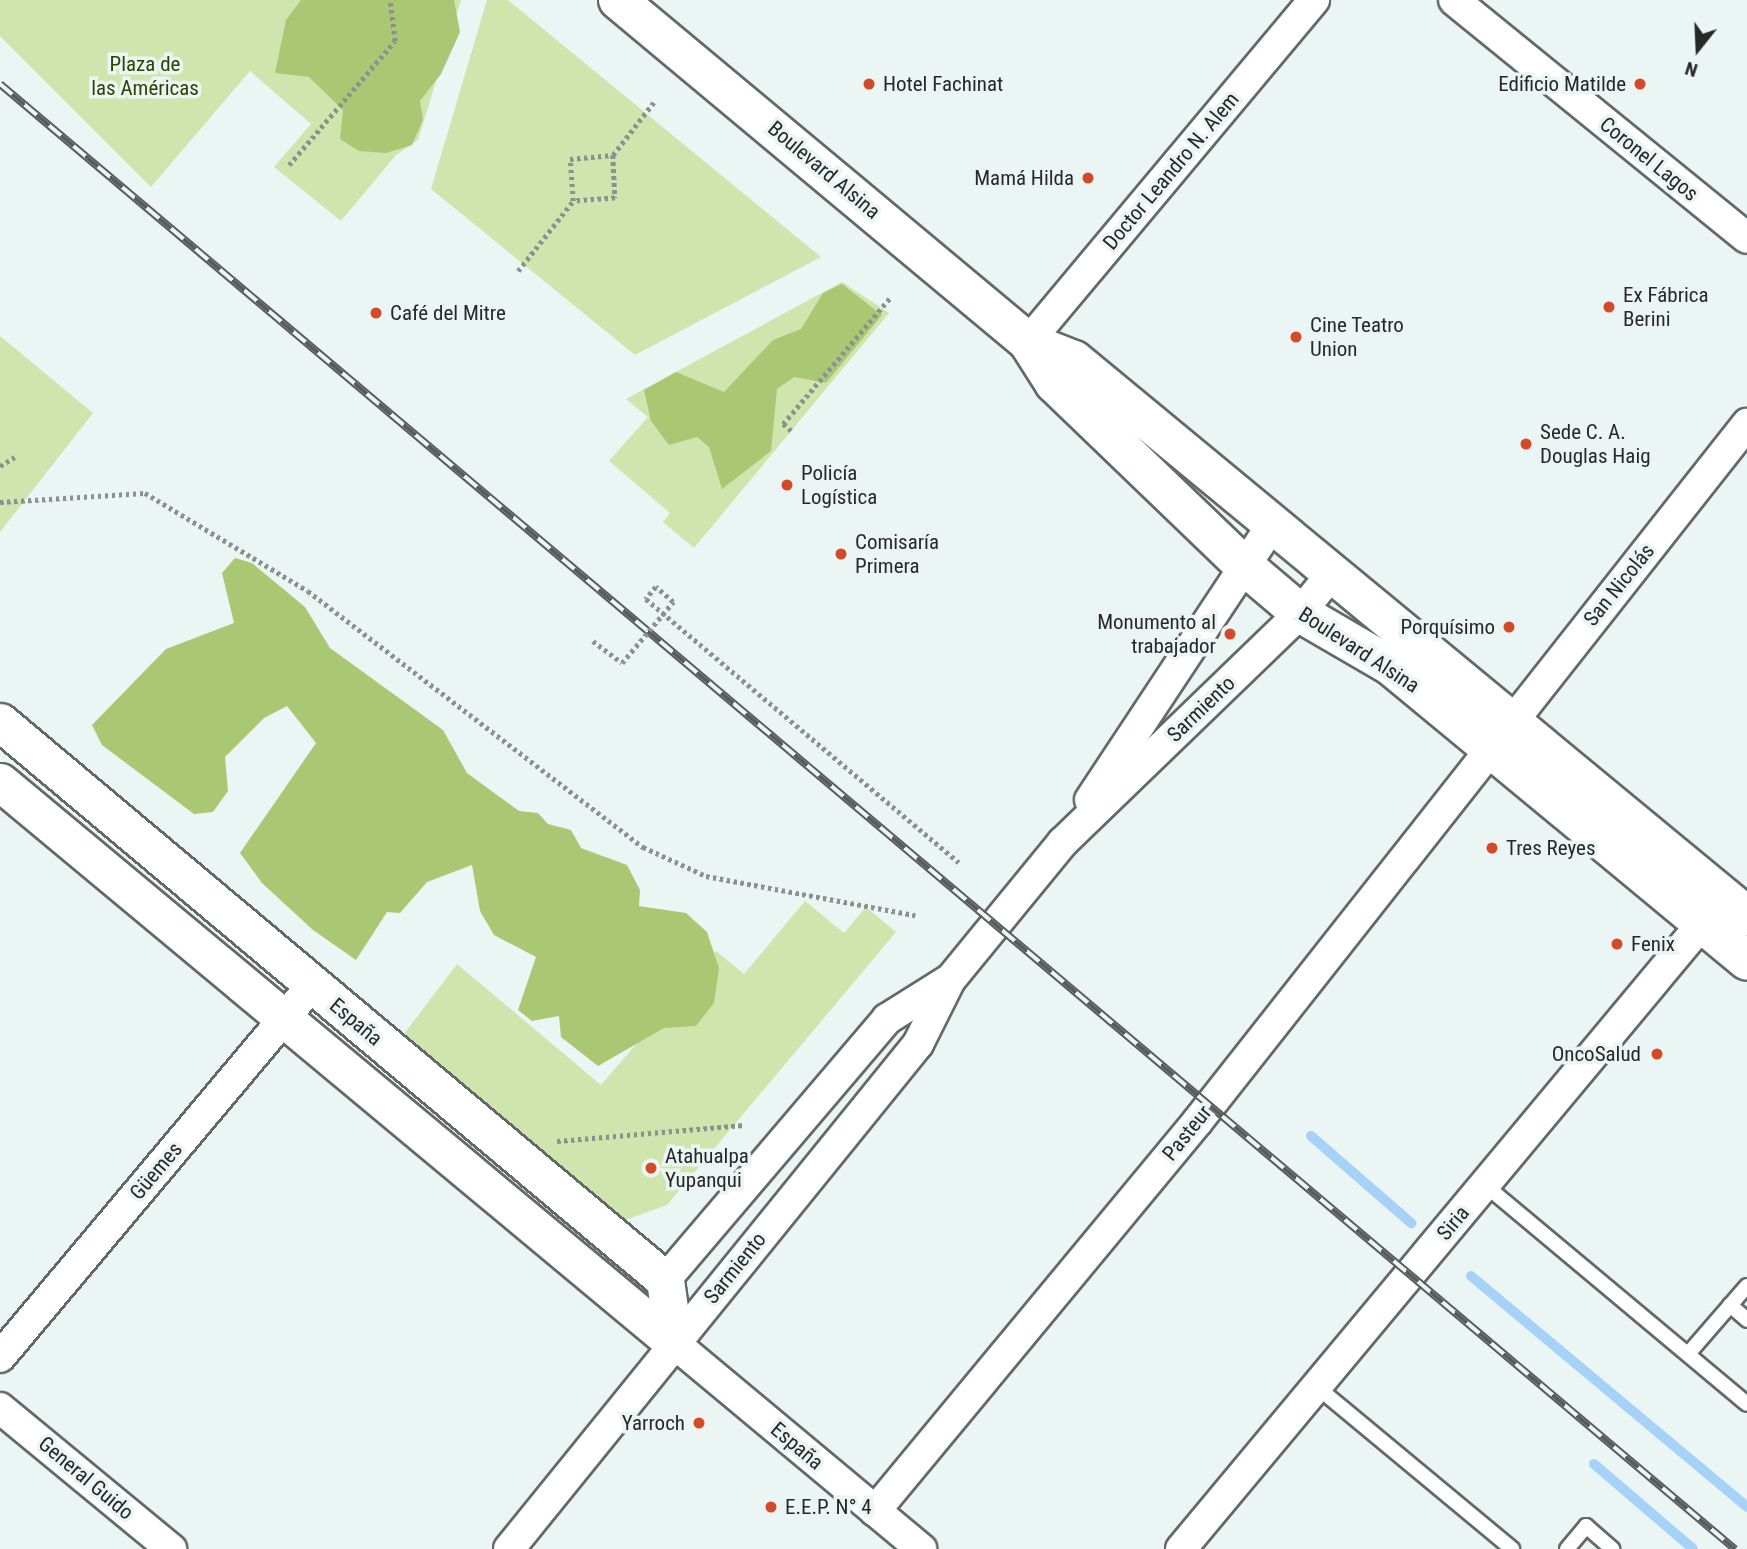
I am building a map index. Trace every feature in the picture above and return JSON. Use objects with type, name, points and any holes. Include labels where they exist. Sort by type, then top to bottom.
[{"type":"main road","name":"Boulevard Alsina","points":[[634,5],[1028,342],[1054,383],[1241,563],[1300,613],[1500,733]]},
{"type":"main road","name":"Boulevard Alsina","points":[[1028,342],[1074,360],[1334,571],[1500,733],[1724,912],[1747,961]]},
{"type":"street","name":"Doctor Leandro N. Alem","points":[[1028,342],[1314,0]]},
{"type":"street","name":"Coronel Lagos","points":[[1454,0],[1747,238]]},
{"type":"street","name":"San Nicolás","points":[[1500,733],[1747,424]]},
{"type":"street","name":"Sarmiento","points":[[1063,842],[1241,563],[1274,522]]},
{"type":"street","name":"Sarmiento","points":[[509,1549],[918,1044],[950,980],[1063,842],[1300,613],[1334,571]]},
{"type":"street","name":"España","points":[[0,722],[666,1280]]},
{"type":"street","name":"Pasteur","points":[[875,1511],[1197,1122],[1500,733]]},
{"type":"street","name":"España","points":[[0,782],[282,1021],[921,1549]]},
{"type":"street","name":"Siria","points":[[1181,1549],[1485,1185],[1724,912]]},
{"type":"street","name":"Sarmiento","points":[[666,1280],[887,1019],[950,980]]},
{"type":"street","name":"Güemes","points":[[0,1357],[312,985]]},
{"type":"street","points":[[666,1280],[674,1343]]},
{"type":"street","name":"General Guido","points":[[0,1408],[171,1549]]},
{"type":"lane","points":[[1485,1185],[1747,1404]]},
{"type":"lane","points":[[1688,1354],[1747,1286]]},
{"type":"lane","points":[[1730,1306],[1747,1320]]},
{"type":"lane","points":[[1316,1386],[1512,1549]]},
{"type":"lane","points":[[1567,1549],[1586,1526],[1612,1549]]},
{"type":"path","points":[[289,165],[395,41],[390,0]]},
{"type":"path","points":[[573,201],[615,198],[613,155],[654,102]]},
{"type":"path","points":[[518,271],[573,201],[570,159],[613,155]]},
{"type":"path","points":[[791,431],[783,424],[890,298]]},
{"type":"path","points":[[0,466],[15,457]]},
{"type":"path","points":[[0,502],[145,493],[308,592],[643,847],[706,876],[915,915]]},
{"type":"path","points":[[593,641],[622,663],[673,602],[656,587],[646,599],[959,863]]},
{"type":"path","points":[[547,1142],[744,1125]]},
{"type":"green space","name":"Plaza de las Américas","points":[[0,0],[461,0],[418,140],[396,155],[341,221],[274,167],[311,124],[250,71],[151,187],[0,36]]},
{"type":"green space","points":[[301,0],[454,0],[460,32],[441,74],[420,101],[423,120],[412,145],[386,153],[359,151],[340,139],[343,110],[309,77],[275,73],[286,20]]},
{"type":"green space","points":[[487,0],[508,0],[821,257],[635,355],[431,189]]},
{"type":"green space","points":[[842,282],[889,313],[694,548],[663,522],[670,513],[609,461],[648,417],[626,399]]},
{"type":"green space","points":[[842,284],[882,315],[826,383],[794,377],[777,389],[771,451],[722,489],[709,447],[697,437],[669,445],[651,421],[644,390],[676,372],[724,392],[773,340],[801,329],[823,293]]},
{"type":"green space","points":[[0,336],[93,413],[0,532]]},
{"type":"green space","points":[[235,558],[252,563],[305,607],[330,648],[443,730],[467,773],[519,811],[538,813],[548,824],[571,830],[581,848],[627,865],[640,890],[639,906],[686,913],[707,932],[719,968],[714,1003],[696,1026],[664,1028],[598,1066],[561,1037],[559,1016],[532,1021],[518,1010],[536,957],[494,935],[480,911],[472,865],[427,882],[400,913],[387,912],[356,960],[313,930],[262,883],[240,853],[316,743],[287,706],[264,718],[225,757],[228,791],[213,812],[194,814],[102,745],[92,725],[166,649],[234,623],[222,573]]},
{"type":"green space","points":[[805,901],[844,933],[866,907],[896,932],[667,1205],[620,1222],[401,1038],[457,964],[601,1085],[716,951],[744,974]]},
{"type":"waterway","points":[[1311,1136],[1411,1223]]},
{"type":"waterway","points":[[1471,1276],[1747,1507]]},
{"type":"waterway","points":[[1594,1464],[1693,1549]]},
{"type":"railway","points":[[0,84],[1735,1549]]},
{"type":"place","name":"Hotel Fachinat","points":[[869,84]]},
{"type":"place","name":"Edificio Matilde","points":[[1640,84]]},
{"type":"place","name":"Mamá Hilda","points":[[1088,178]]},
{"type":"place","name":"Ex Fábrica Berini","points":[[1609,307]]},
{"type":"place","name":"Café del Mitre","points":[[376,313]]},
{"type":"place","name":"Cine Teatro Union","points":[[1296,337]]},
{"type":"place","name":"Sede C. A. Douglas Haig","points":[[1526,444]]},
{"type":"place","name":"Policía Logística","points":[[787,485]]},
{"type":"place","name":"Comisaría Primera","points":[[841,554]]},
{"type":"place","name":"Porquísimo","points":[[1509,627]]},
{"type":"place","name":"Monumento al trabajador","points":[[1230,634]]},
{"type":"place","name":"Tres Reyes","points":[[1492,848]]},
{"type":"place","name":"Fenix","points":[[1617,944]]},
{"type":"place","name":"OncoSalud","points":[[1657,1054]]},
{"type":"place","name":"Atahualpa Yupanqui","points":[[651,1168]]},
{"type":"place","name":"Yarroch","points":[[699,1423]]},
{"type":"place","name":"E.E.P. N° 4","points":[[771,1507]]}]
